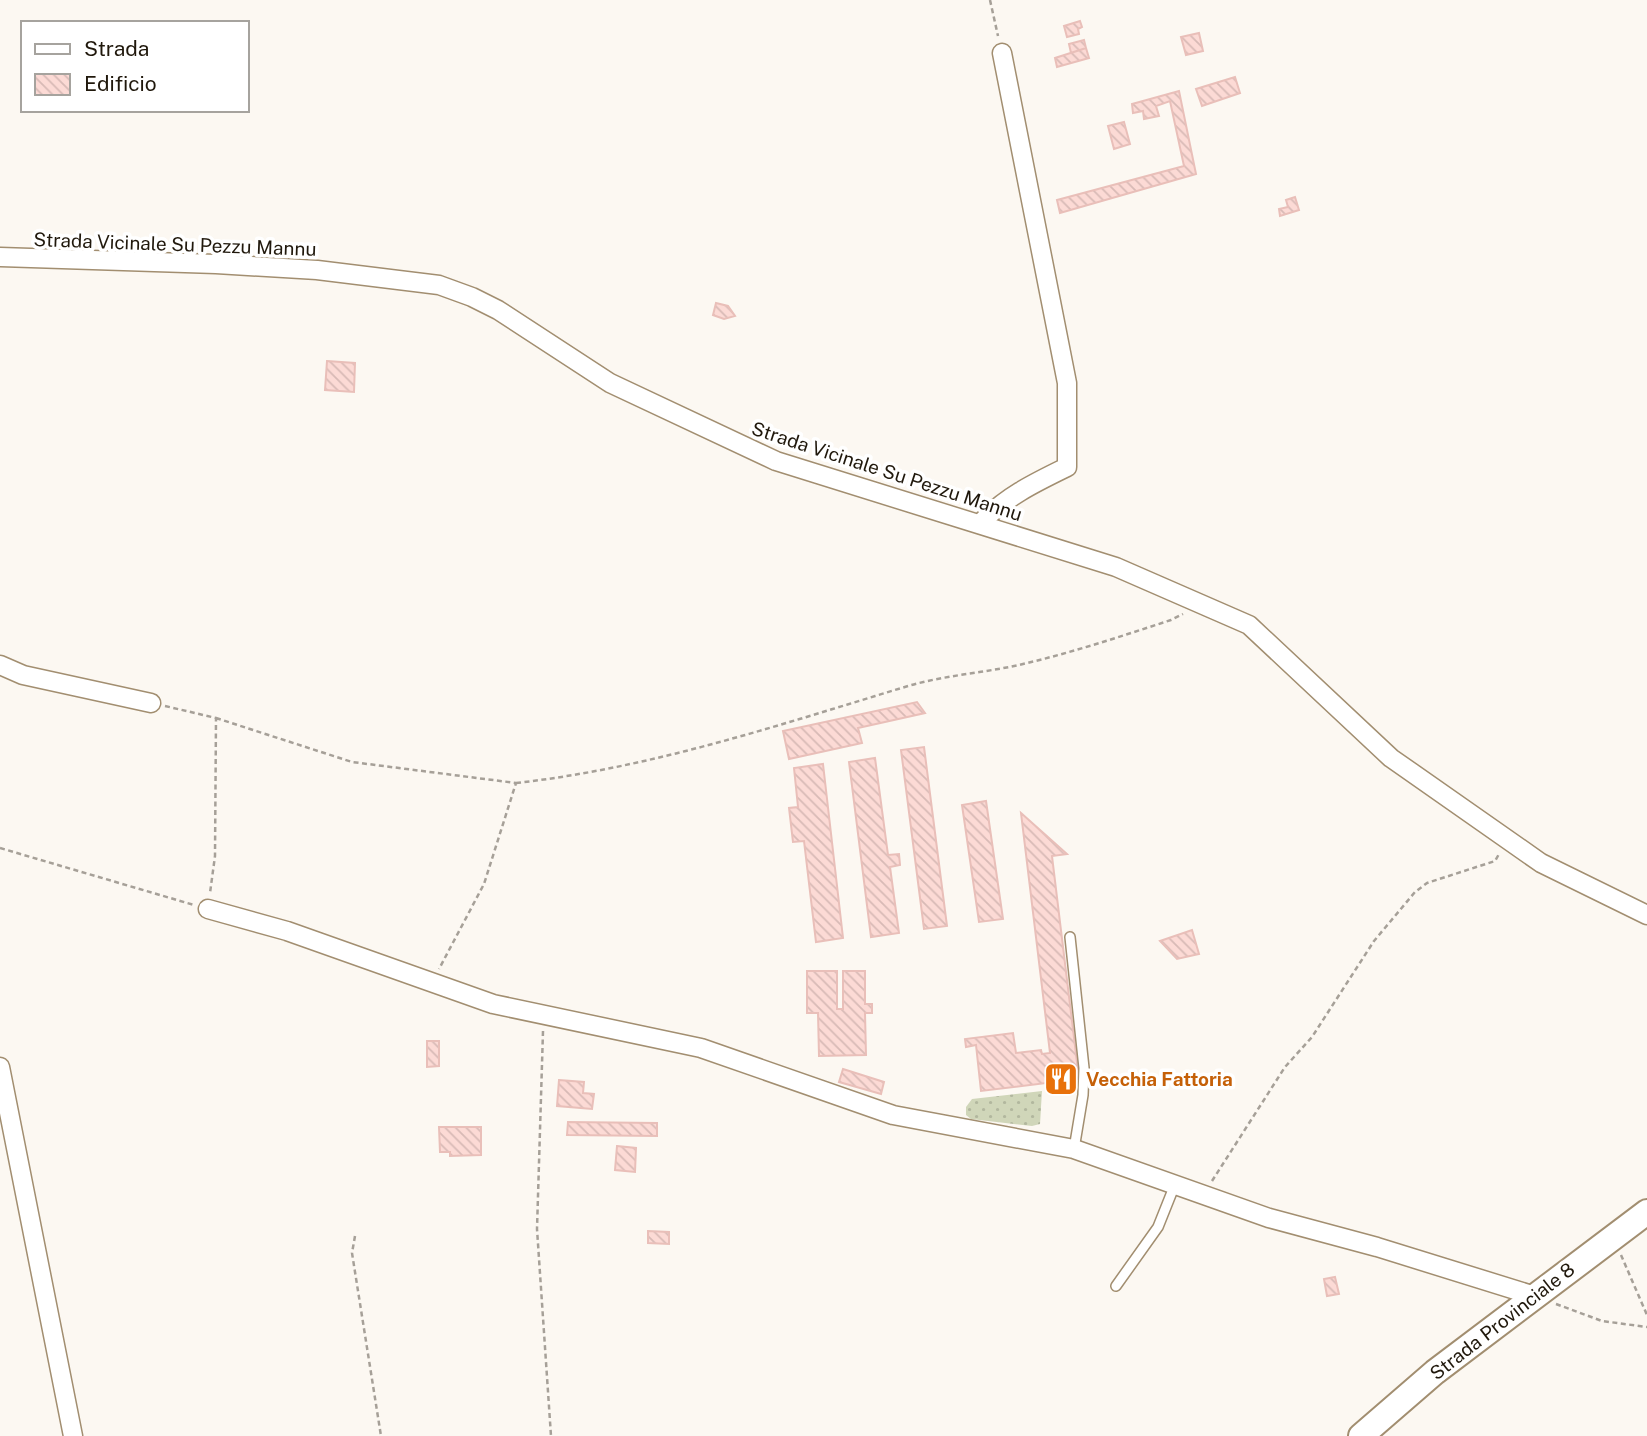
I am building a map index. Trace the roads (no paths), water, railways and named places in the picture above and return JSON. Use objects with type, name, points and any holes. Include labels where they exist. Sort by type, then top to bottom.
[{"type":"main road","name":"Strada Provinciale 8","points":[[1361,1436],[1435,1372],[1647,1212]]},
{"type":"street","points":[[980,524],[998,505],[1015,493],[1067,467],[1069,435],[1067,383],[1002,53]]},
{"type":"street","name":"Strada Vicinale Su Pezzu Mannu","points":[[0,257],[317,270],[439,285],[498,310],[610,383],[728,440],[788,465],[1116,566],[1249,625],[1391,758],[1541,863],[1647,915]]},
{"type":"street","points":[[0,665],[23,675],[151,703]]},
{"type":"street","points":[[0,675],[23,675]]},
{"type":"street","points":[[208,909],[287,931],[432,985],[544,1017],[701,1048],[893,1115],[1074,1149],[1174,1187],[1269,1218],[1377,1247],[1535,1296]]},
{"type":"street","points":[[0,1067],[72,1436]]},
{"type":"lane","points":[[1070,937],[1084,1068],[1074,1149]]},
{"type":"lane","points":[[1116,1286],[1158,1227],[1174,1187]]},
{"type":"place","name":"Vecchia Fattoria","points":[[1061,1079]]}]
